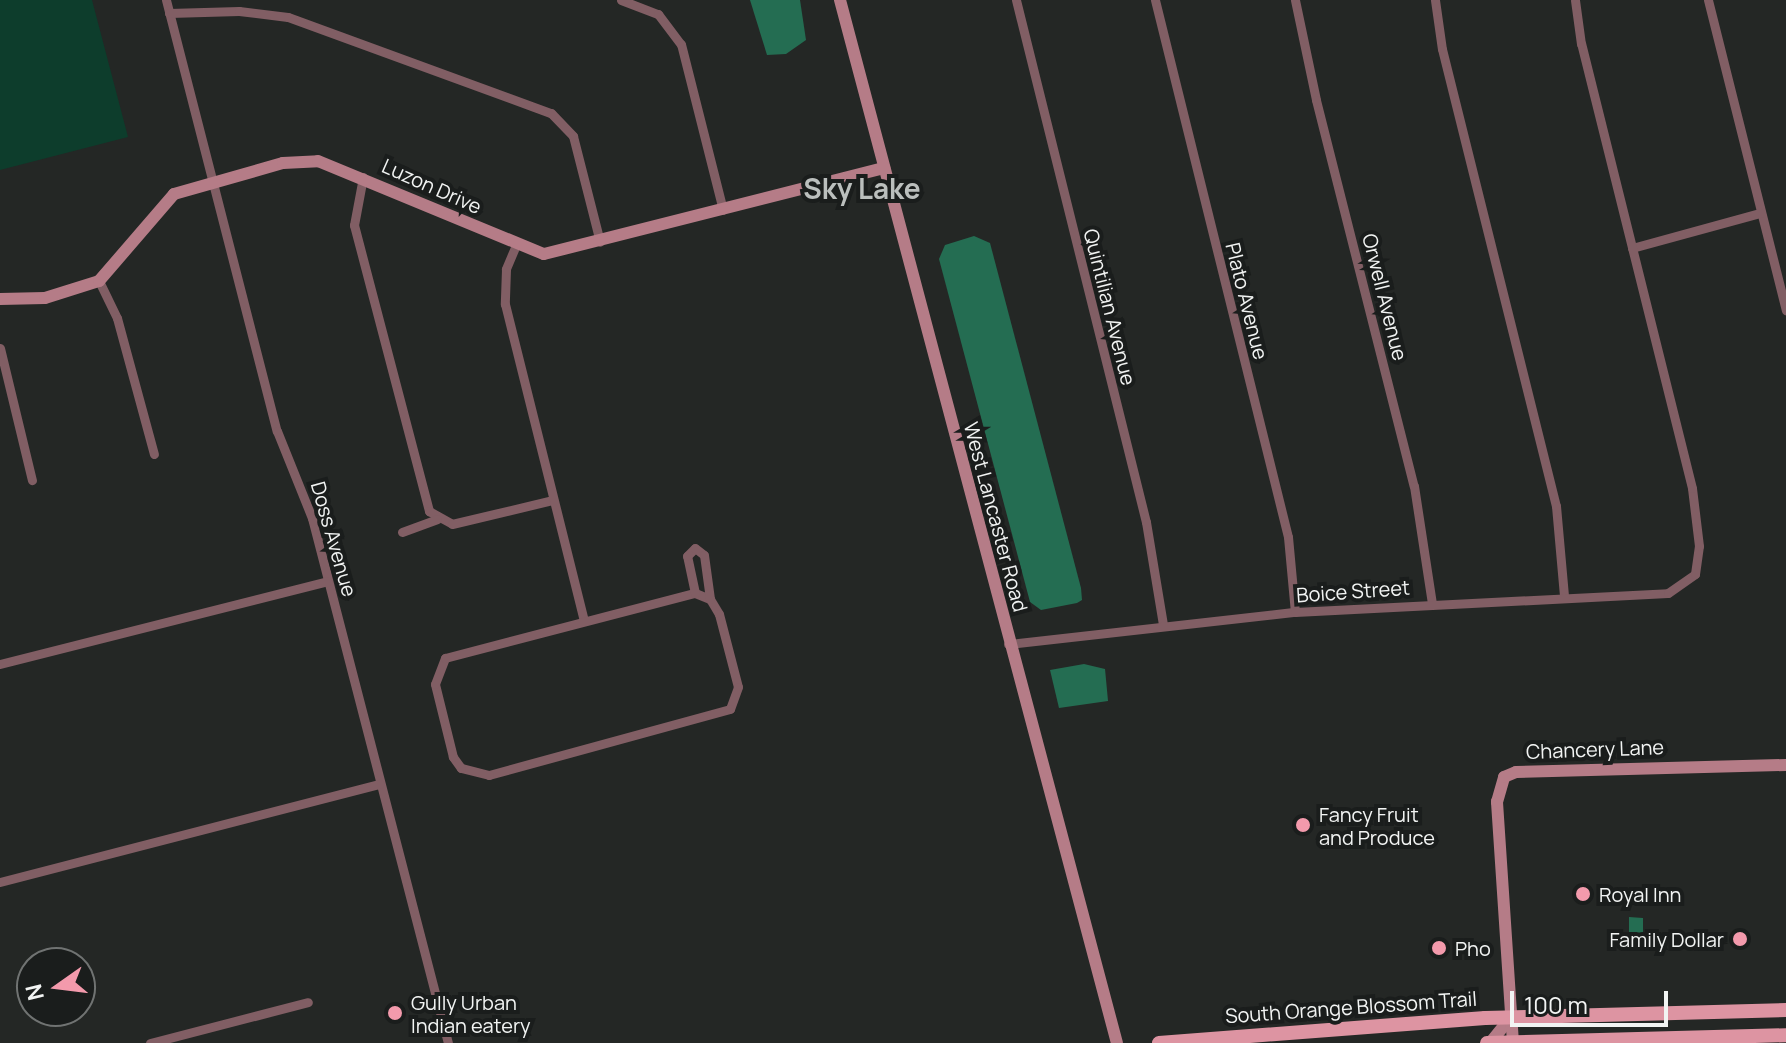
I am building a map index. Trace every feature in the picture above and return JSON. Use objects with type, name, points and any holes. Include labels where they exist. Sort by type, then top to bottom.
[{"type":"main road","name":"South Orange Blossom Trail","points":[[1159,1043],[1313,1027],[1511,1017],[1786,1010]]},
{"type":"main road","points":[[1489,1043],[1786,1035]]},
{"type":"street","name":"Doss Avenue","points":[[166,0],[277,431],[312,518],[448,1043]]},
{"type":"street","points":[[621,0],[658,14],[681,44],[723,210]]},
{"type":"street","name":"West Lancaster Road","points":[[844,0],[884,168],[1008,644],[1117,1043]]},
{"type":"street","name":"Quintilian Avenue","points":[[1016,0],[1146,522],[1163,625]]},
{"type":"street","name":"Plato Avenue","points":[[1155,0],[1288,537],[1295,612]]},
{"type":"street","name":"Orwell Avenue","points":[[1295,0],[1316,100],[1414,486],[1432,604]]},
{"type":"street","points":[[1435,0],[1442,49],[1556,506],[1564,595]]},
{"type":"street","points":[[1575,0],[1632,248],[1760,213]]},
{"type":"street","points":[[1708,0],[1786,310]]},
{"type":"street","points":[[169,13],[239,11],[288,17],[551,113],[573,136],[600,242]]},
{"type":"street","name":"Luzon Drive","points":[[99,281],[174,194],[283,163],[318,161],[544,254],[884,168]]},
{"type":"street","points":[[363,177],[354,225],[424,500],[437,519]]},
{"type":"street","points":[[516,245],[506,269],[505,304],[584,620]]},
{"type":"street","name":"Boice Street","points":[[1008,644],[1295,612],[1564,595],[1668,593],[1695,574],[1699,546],[1692,488],[1632,248]]},
{"type":"street","points":[[0,300],[45,298],[99,281],[117,318],[154,454]]},
{"type":"street","points":[[0,348],[32,480]]},
{"type":"street","points":[[402,532],[437,519],[459,523],[553,500]]},
{"type":"street","points":[[695,593],[687,556],[695,548],[704,555],[710,599],[727,644],[738,687],[730,709],[719,715],[475,776],[453,757],[435,684],[445,658],[695,593],[710,599]]},
{"type":"street","points":[[0,664],[328,581]]},
{"type":"street","name":"Chancery Lane","points":[[1511,1017],[1497,802],[1504,777],[1516,772],[1786,765]]},
{"type":"street","points":[[0,882],[380,784]]},
{"type":"street","points":[[150,1043],[308,1002]]},
{"type":"street","points":[[1511,1017],[1513,1042]]},
{"type":"street","points":[[1489,1043],[1511,1017]]},
{"type":"shaded area","points":[[0,0],[92,0],[128,137],[0,170]]},
{"type":"shaded area","points":[[750,0],[800,0],[806,40],[786,54],[767,55]]},
{"type":"shaded area","points":[[974,236],[990,243],[1081,588],[1082,600],[1077,603],[1041,610],[1030,602],[939,259],[945,245]]},
{"type":"shaded area","points":[[1084,664],[1105,669],[1108,701],[1059,708],[1050,670]]},
{"type":"shaded area","points":[[1629,917],[1643,918],[1643,946],[1629,946]]},
{"type":"place","name":"Fancy Fruit and Produce","points":[[1303,825]]},
{"type":"place","name":"Royal Inn","points":[[1583,894]]},
{"type":"place","name":"Family Dollar","points":[[1740,939]]},
{"type":"place","name":"Pho","points":[[1439,948]]},
{"type":"place","name":"Gully Urban Indian eatery","points":[[395,1013]]},
{"type":"district","name":"Sky Lake","points":[[862,188]]}]
